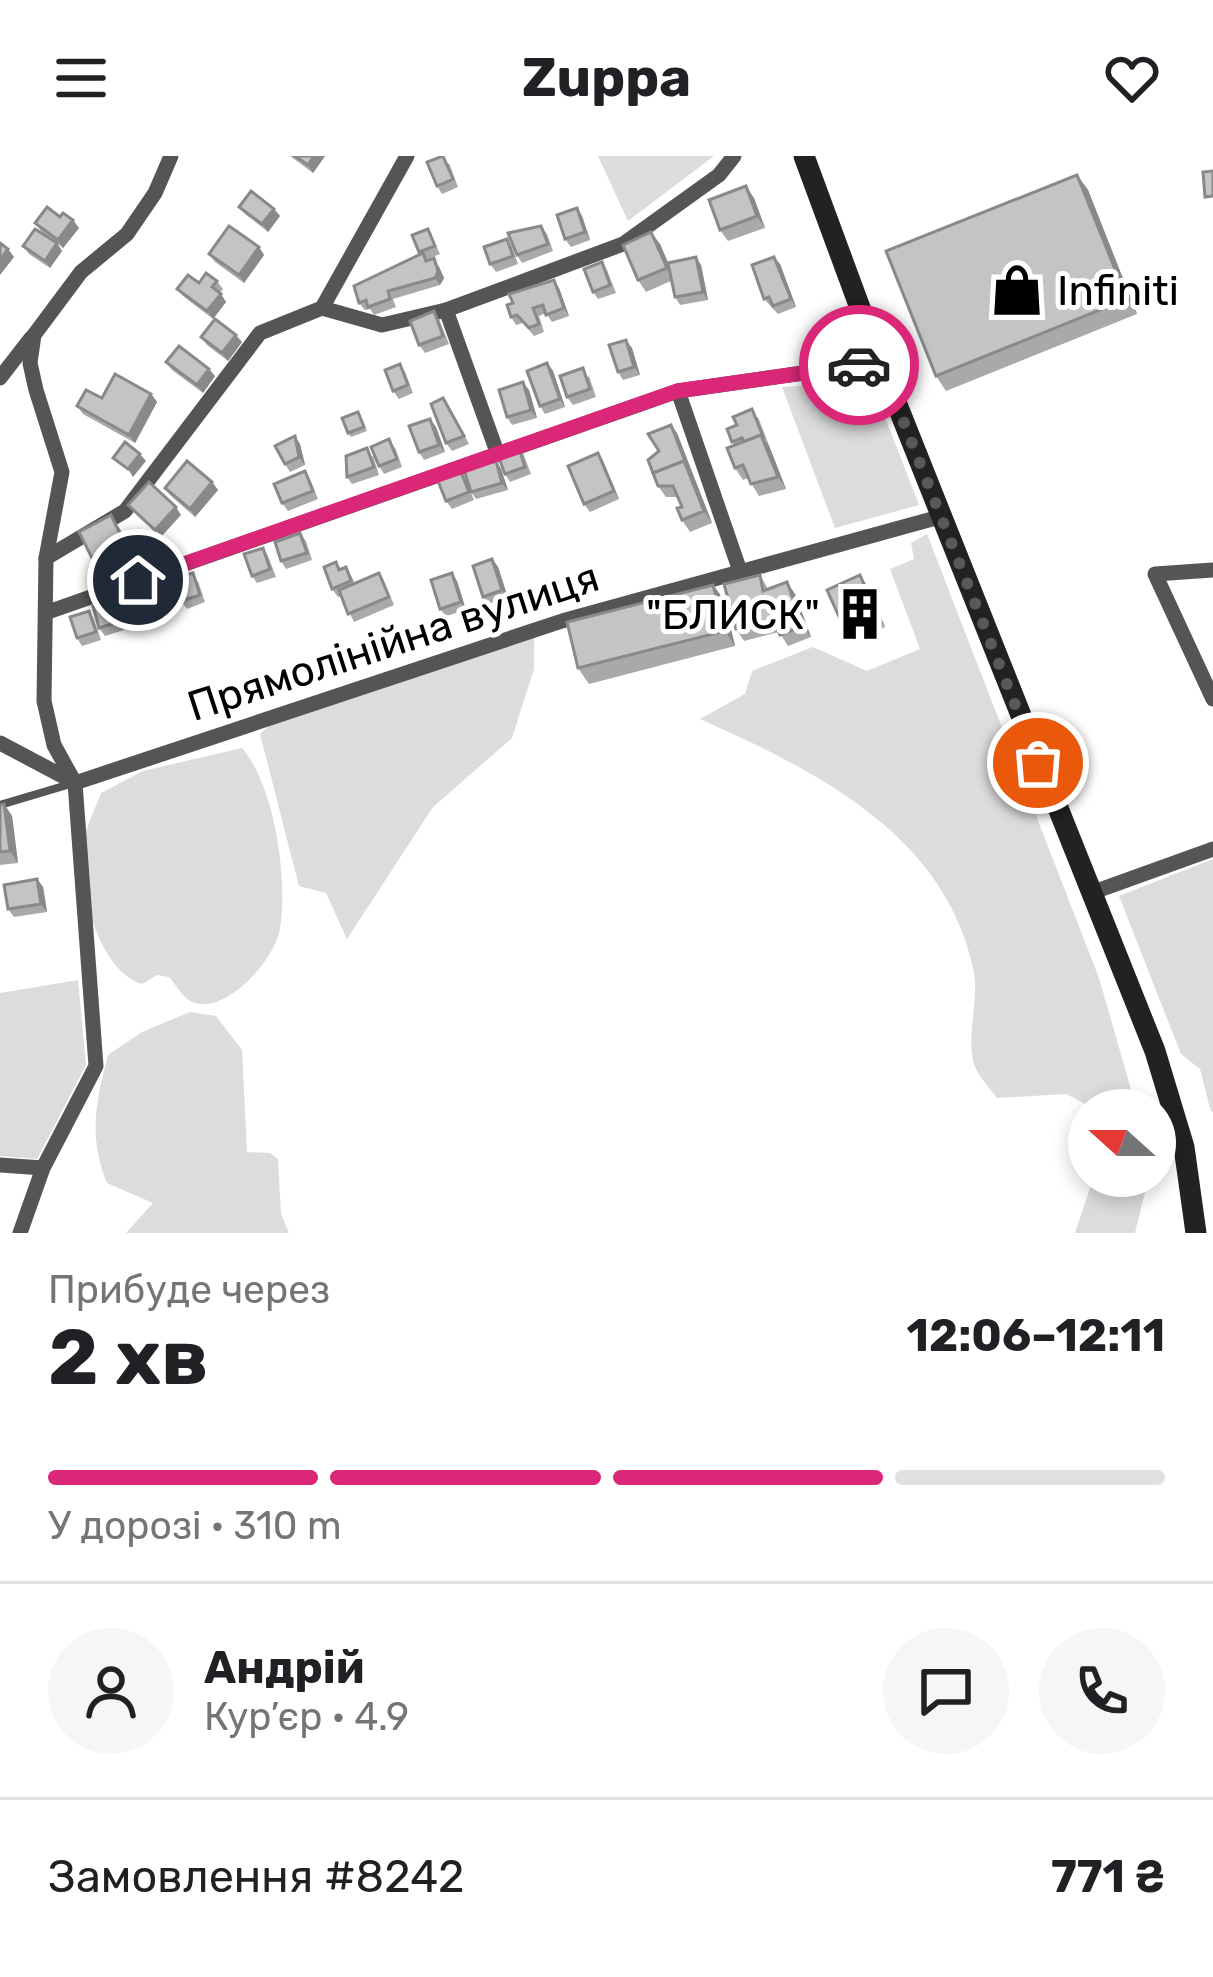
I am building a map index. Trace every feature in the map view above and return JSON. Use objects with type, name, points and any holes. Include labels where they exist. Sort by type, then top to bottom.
[{"type":"main road","points":[[804,156],[880,362],[1161,1070],[1184,1147],[1196,1233]]},
{"type":"street","points":[[0,378],[81,272],[127,234],[155,194],[171,156]]},
{"type":"street","points":[[322,308],[407,156]]},
{"type":"street","points":[[46,558],[125,511],[260,333],[322,308],[382,325],[446,310],[622,244],[719,175],[734,156]]},
{"type":"street","points":[[446,310],[497,452]]},
{"type":"street","points":[[20,1233],[44,1168],[96,1066],[75,783],[55,745],[44,701],[46,558],[62,472],[30,363],[34,335]]},
{"type":"street","points":[[48,611],[677,391],[880,362]]},
{"type":"street","points":[[677,391],[741,574]]},
{"type":"street","name":"Прямолінійна вулиця","points":[[75,783],[562,621],[943,516]]},
{"type":"street","points":[[1213,570],[1155,574],[1213,699]]},
{"type":"street","points":[[0,743],[75,783]]},
{"type":"street","points":[[1091,893],[1213,850]]},
{"type":"street","points":[[0,1165],[44,1168]]},
{"type":"lane","points":[[0,805],[75,783]]},
{"type":"shaded area","points":[[598,156],[714,156],[628,221]]},
{"type":"shaded area","points":[[871,381],[919,505],[835,528],[782,387]]},
{"type":"shaded area","points":[[927,534],[1099,978],[1131,1089],[1068,1089],[1068,1095],[997,1098],[973,1060],[973,968],[958,921],[934,879],[904,843],[829,785],[700,719],[745,694],[752,671],[813,647],[867,671],[920,649],[890,569],[914,559],[911,543]]},
{"type":"shaded area","points":[[534,636],[534,669],[512,738],[433,807],[347,939],[326,893],[299,886],[260,734],[271,724]]},
{"type":"shaded area","points":[[242,748],[271,809],[282,885],[280,929],[269,955],[248,981],[222,1000],[195,1003],[169,977],[157,975],[142,984],[114,963],[88,905],[84,839],[101,793],[143,771]]},
{"type":"shaded area","points":[[1213,859],[1211,1112],[1200,1069],[1181,1054],[1119,896]]},
{"type":"shaded area","points":[[78,980],[86,1065],[37,1159],[0,1156],[0,993]]},
{"type":"shaded area","points":[[190,1012],[216,1016],[242,1050],[247,1152],[270,1153],[278,1159],[281,1214],[289,1233],[126,1233],[153,1203],[107,1183],[101,1166],[96,1119],[108,1055],[142,1032]]},
{"type":"shaded area","points":[[1087,1197],[1144,1197],[1135,1233],[1075,1233]]},
{"type":"building","points":[[443,156],[453,179],[437,186],[427,162]]},
{"type":"building","points":[[1213,171],[1213,196],[1205,197],[1203,172]]},
{"type":"building","name":"Infiniti","points":[[1077,175],[1127,299],[936,376],[886,251]]},
{"type":"building","points":[[746,186],[757,216],[720,230],[709,200]]},
{"type":"building","points":[[251,191],[274,209],[262,224],[239,207]]},
{"type":"building","points":[[47,207],[73,220],[58,240],[35,223]]},
{"type":"building","points":[[577,208],[585,232],[565,239],[557,215]]},
{"type":"building","points":[[229,226],[259,247],[239,275],[209,254]]},
{"type":"building","points":[[541,226],[548,244],[517,255],[508,233]]},
{"type":"building","points":[[35,229],[57,243],[45,261],[23,246]]},
{"type":"building","points":[[428,229],[435,246],[419,252],[412,235]]},
{"type":"building","points":[[651,232],[667,268],[638,280],[623,245]]},
{"type":"building","points":[[507,239],[513,256],[490,264],[484,247]]},
{"type":"building","points":[[423,253],[426,261],[434,258],[435,278],[388,291],[390,299],[368,307],[366,300],[359,303],[354,286]]},
{"type":"building","points":[[696,257],[703,292],[675,297],[668,263]]},
{"type":"building","points":[[774,257],[791,299],[773,306],[769,297],[764,299],[752,265]]},
{"type":"building","points":[[602,262],[610,285],[593,292],[584,269]]},
{"type":"building","points":[[206,273],[217,281],[212,287],[221,294],[207,311],[177,289],[188,275],[199,283]]},
{"type":"building","points":[[554,280],[564,308],[546,315],[543,305],[533,308],[539,324],[529,328],[517,315],[511,317],[509,294]]},
{"type":"building","points":[[434,311],[443,336],[419,345],[410,321]]},
{"type":"building","points":[[215,319],[236,335],[222,353],[201,337]]},
{"type":"building","points":[[626,340],[634,367],[618,372],[609,345]]},
{"type":"building","points":[[179,346],[209,369],[197,385],[166,362]]},
{"type":"building","points":[[547,363],[560,399],[540,406],[527,371]]},
{"type":"building","points":[[400,364],[408,385],[393,391],[385,370]]},
{"type":"building","points":[[583,368],[590,389],[567,397],[560,376]]},
{"type":"building","points":[[115,374],[151,394],[129,435],[77,406],[86,390],[102,398]]},
{"type":"building","points":[[523,382],[531,410],[507,417],[499,390]]},
{"type":"building","points":[[443,398],[464,436],[446,443],[431,404]]},
{"type":"building","points":[[752,409],[764,439],[761,435],[732,442],[727,429],[737,425],[733,417]]},
{"type":"building","points":[[358,412],[364,427],[348,433],[342,418]]},
{"type":"building","points":[[430,419],[439,445],[419,452],[409,426]]},
{"type":"building","points":[[671,425],[686,464],[653,473],[648,460],[659,451],[648,434]]},
{"type":"building","points":[[761,435],[778,477],[751,484],[743,465],[735,468],[727,448]]},
{"type":"building","points":[[295,436],[299,457],[285,464],[275,446]]},
{"type":"building","points":[[389,439],[397,459],[379,466],[371,447]]},
{"type":"building","points":[[125,442],[140,454],[128,469],[113,458]]},
{"type":"building","points":[[517,442],[525,467],[505,474],[497,453]]},
{"type":"building","points":[[367,448],[374,467],[347,477],[346,456]]},
{"type":"building","points":[[598,453],[614,491],[584,504],[568,466]]},
{"type":"building","points":[[187,461],[212,482],[190,509],[165,488]]},
{"type":"building","points":[[496,461],[502,483],[471,492],[464,470]]},
{"type":"building","points":[[684,461],[704,511],[682,520],[673,486],[658,486],[653,473]]},
{"type":"building","points":[[305,471],[313,491],[282,503],[274,484]]},
{"type":"building","points":[[461,472],[469,492],[446,501],[438,481]]},
{"type":"building","points":[[149,482],[176,507],[155,530],[128,505]]},
{"type":"building","points":[[111,515],[126,546],[94,562],[79,532]]},
{"type":"building","points":[[300,533],[307,553],[281,561],[275,542]]},
{"type":"building","points":[[263,548],[270,569],[252,576],[244,554]]},
{"type":"building","points":[[492,559],[502,590],[483,597],[473,566]]},
{"type":"building","points":[[336,562],[339,570],[346,567],[351,581],[332,589],[324,567]]},
{"type":"building","points":[[193,573],[200,595],[181,601],[174,579]]},
{"type":"building","points":[[379,573],[389,597],[348,614],[339,590]]},
{"type":"building","points":[[452,573],[461,602],[440,609],[431,580]]},
{"type":"building","points":[[760,575],[763,591],[787,582],[803,626],[780,635],[769,608],[771,621],[736,629],[724,584]]},
{"type":"building","name":"\"БЛИСК\"","points":[[860,575],[877,616],[845,630],[827,590]]},
{"type":"building","points":[[159,585],[166,606],[148,612],[141,591]]},
{"type":"building","points":[[713,585],[725,631],[578,668],[567,622]]},
{"type":"building","points":[[111,601],[118,622],[99,628],[93,606]]},
{"type":"building","points":[[89,611],[96,632],[77,638],[70,617]]},
{"type":"building","points":[[4,804],[10,851],[0,852],[0,805]]},
{"type":"building","points":[[37,879],[41,904],[8,909],[4,885]]},
{"type":"way so far","points":[[859,365],[880,362],[1038,763]]},
{"type":"place","name":"Infiniti","points":[[1017,290]]},
{"type":"place","name":"\"БЛИСК\"","points":[[860,614]]},
{"type":"route","points":[[138,580],[677,391],[859,365]]}]
